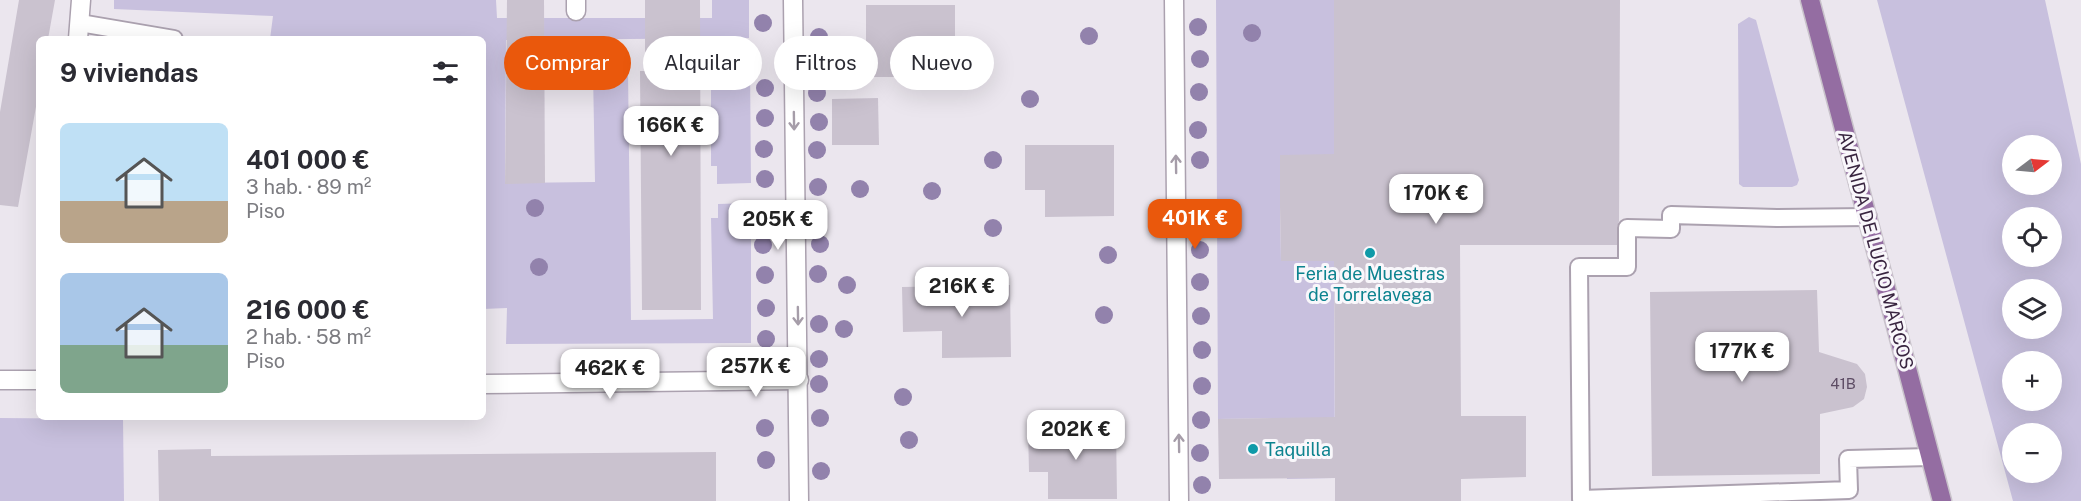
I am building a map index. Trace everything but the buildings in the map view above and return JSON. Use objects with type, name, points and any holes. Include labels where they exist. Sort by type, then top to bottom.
[{"type":"main road","name":"AVENIDA DE LUCIO MARCOS","points":[[1810,0],[1942,501]]},
{"type":"street","points":[[79,31],[81,0]]},
{"type":"street","points":[[793,0],[799,501]]},
{"type":"street","points":[[1174,0],[1179,501]]},
{"type":"street","points":[[0,380],[36,380]]},
{"type":"street","points":[[486,384],[799,380]]},
{"type":"lane","points":[[79,31],[138,36]]},
{"type":"lane","points":[[1868,218],[1671,215],[1671,229],[1627,228],[1627,267],[1580,267],[1581,499],[1656,499],[1849,490],[1848,459],[1930,457]]},
{"type":"shaded area","points":[[114,0],[496,0],[497,18],[712,18],[712,0],[749,0],[749,36],[643,36],[643,39],[631,39],[631,36],[504,36],[504,90],[505,183],[595,182],[593,90],[628,90],[631,320],[713,319],[711,218],[718,218],[718,204],[751,203],[751,343],[506,344],[507,308],[486,309],[486,36],[270,36],[273,16],[114,9]]},
{"type":"shaded area","points":[[1216,0],[1334,0],[1334,154],[1280,207],[1281,261],[1334,261],[1335,478],[1287,479],[1286,418],[1218,419]]},
{"type":"shaded area","points":[[1877,0],[2045,0],[2081,164],[2081,501],[2013,501],[2008,483],[2062,483],[2062,423],[2002,423],[2002,460]]},
{"type":"shaded area","points":[[1749,17],[1756,20],[1799,180],[1797,185],[1792,187],[1743,187],[1739,184],[1738,24]]},
{"type":"shaded area","points":[[711,90],[750,90],[751,183],[717,184],[717,166],[711,166]]},
{"type":"shaded area","points":[[0,418],[123,420],[124,501],[0,501]]},
{"type":"place","name":"Feria de Muestras de Torrelavega","points":[[1370,253]]},
{"type":"place","name":"Taquilla","points":[[1253,449]]}]
